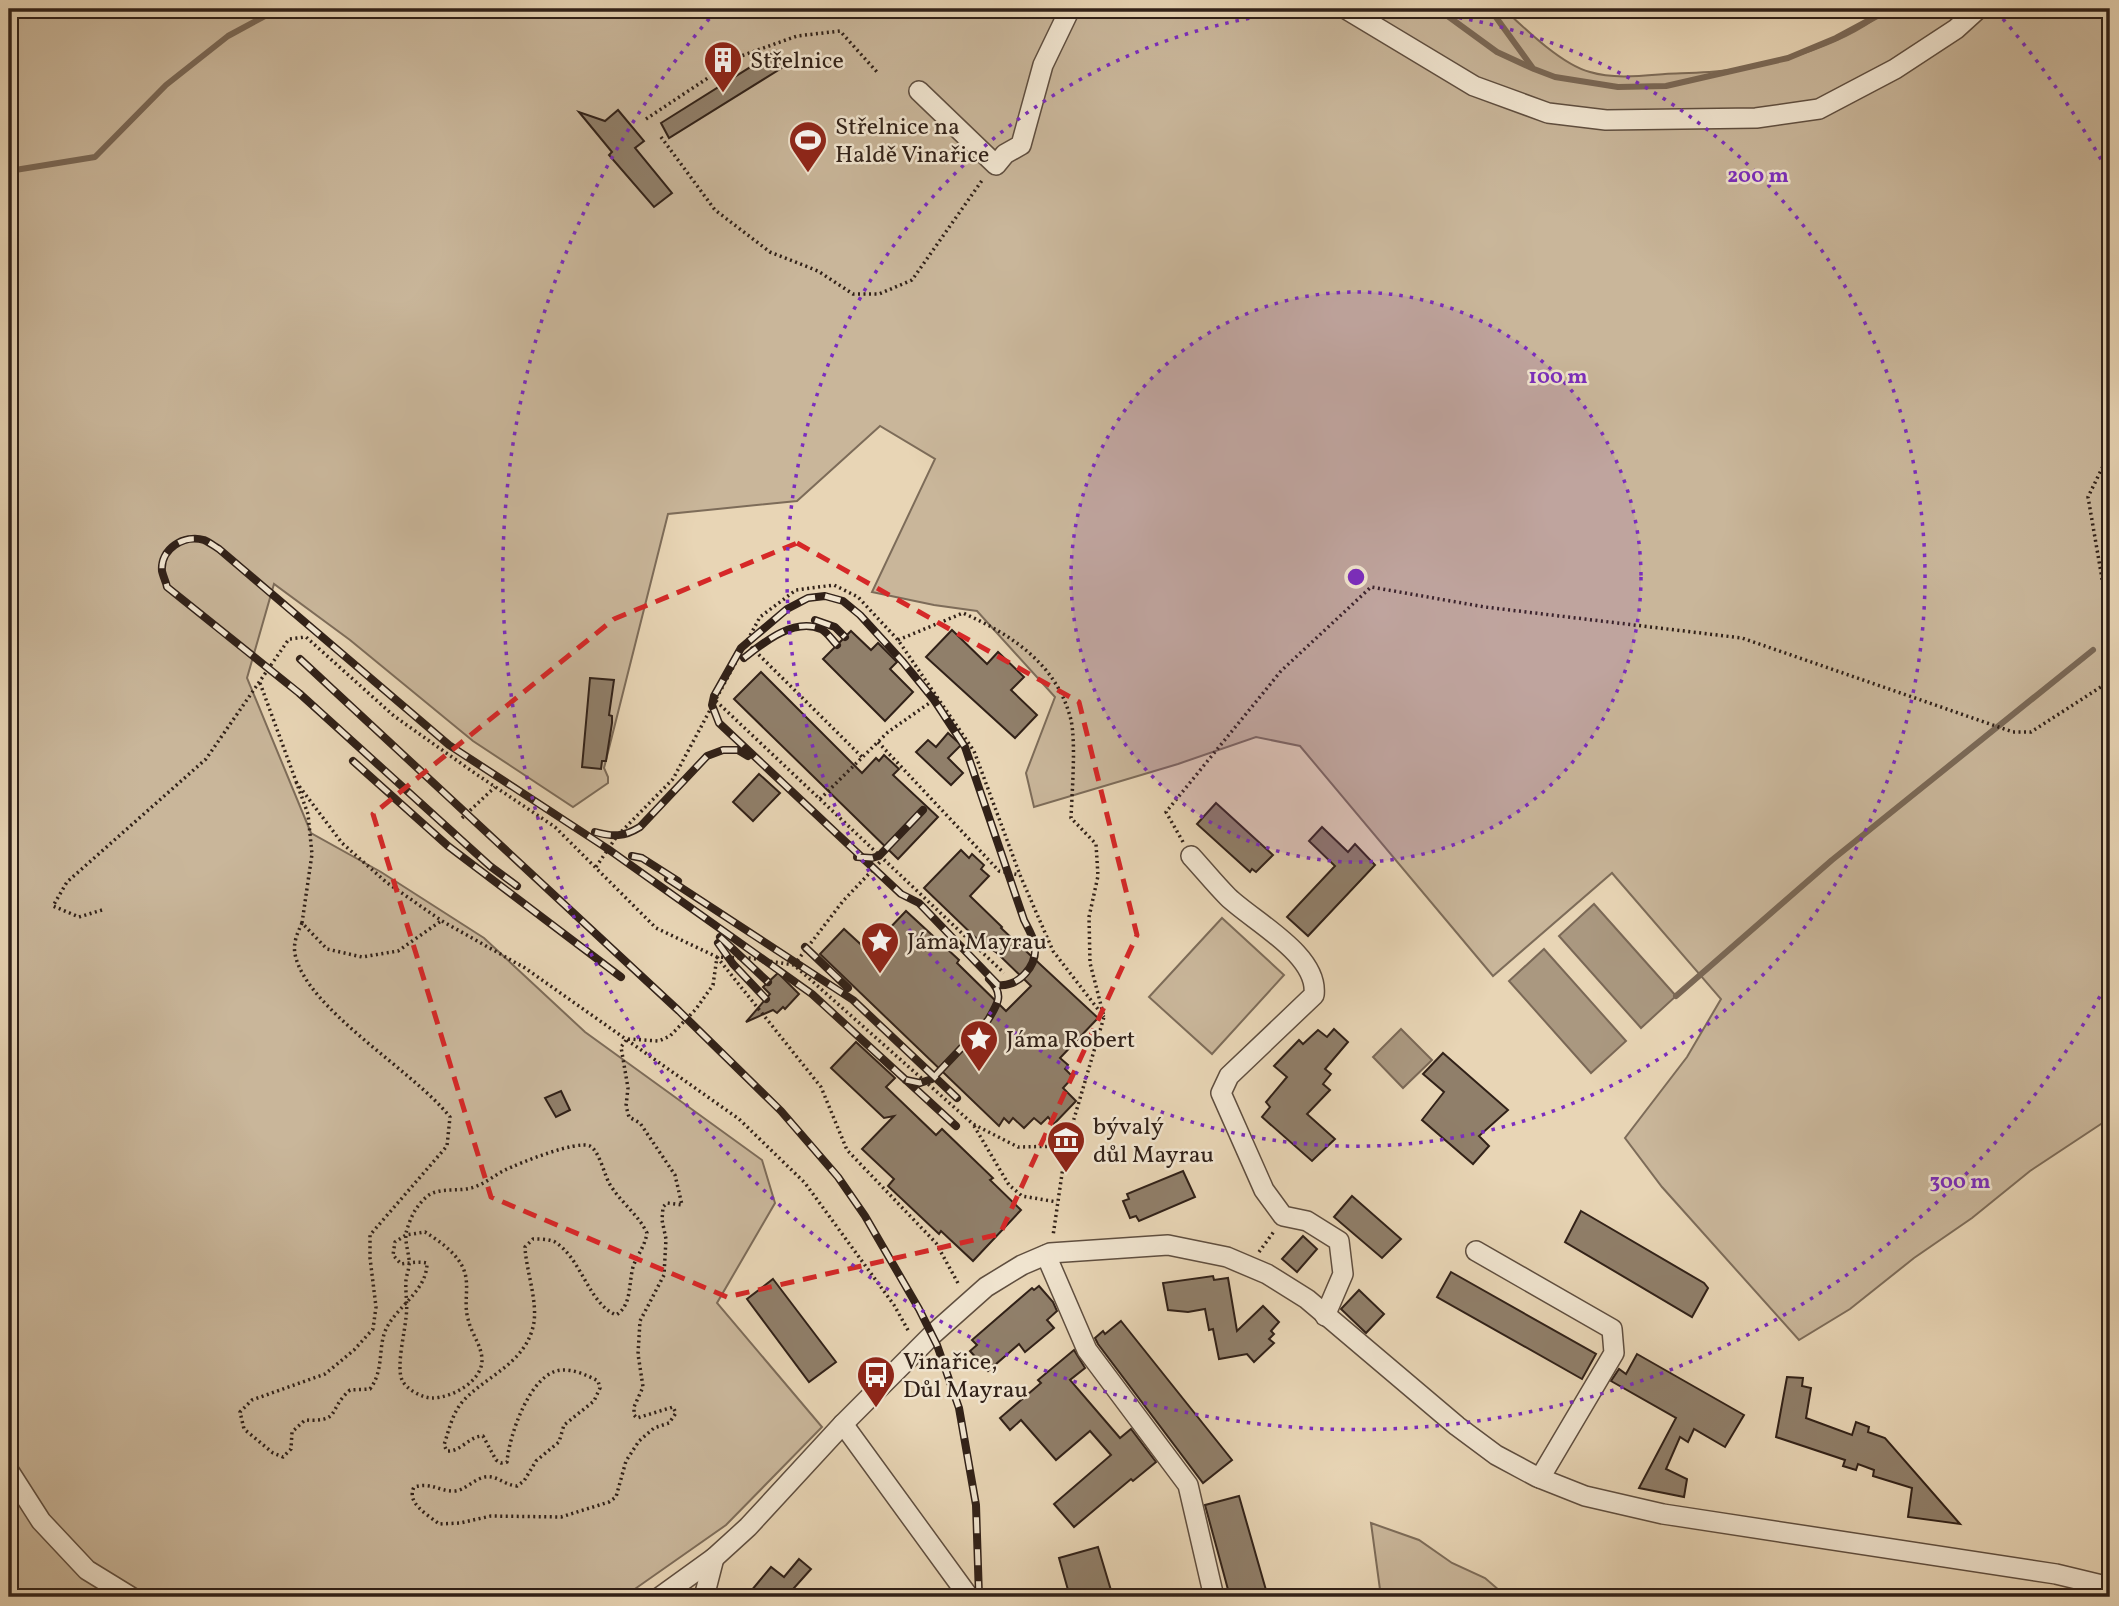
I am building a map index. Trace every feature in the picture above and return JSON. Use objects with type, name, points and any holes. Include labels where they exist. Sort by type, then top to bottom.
[{"type":"street","points":[[919,91],[996,165],[1005,155],[1021,145],[1043,65],[1070,9]]},
{"type":"street","points":[[1346,9],[1474,86],[1548,113],[1606,120],[1756,118],[1819,109],[1895,69],[1956,29],[1978,9]]},
{"type":"street","points":[[1191,856],[1228,897],[1302,958],[1315,983],[1314,995],[1229,1076],[1222,1093],[1264,1191],[1283,1216],[1307,1221],[1339,1241],[1343,1273],[1325,1316]]},
{"type":"street","points":[[660,1597],[714,1558],[781,1493],[843,1424],[918,1349],[986,1287],[1022,1265],[1048,1254],[1168,1245],[1227,1256],[1267,1274],[1307,1299],[1457,1426],[1496,1455],[1540,1478],[1585,1496],[1663,1514],[2056,1573],[2110,1587]]},
{"type":"street","points":[[1476,1251],[1612,1329],[1614,1353],[1540,1478]]},
{"type":"street","points":[[1048,1254],[1087,1350],[1188,1485],[1214,1597]]},
{"type":"street","points":[[843,1424],[969,1597]]},
{"type":"street","points":[[9,1471],[41,1521],[87,1570],[131,1597]]},
{"type":"street","points":[[704,1597],[714,1558]]},
{"type":"path","points":[[646,119],[741,56],[797,36],[840,31],[877,72]]},
{"type":"path","points":[[661,136],[715,210],[770,252],[818,271],[853,295],[879,294],[912,280],[996,165]]},
{"type":"path","points":[[2110,452],[2088,497],[2110,625]]},
{"type":"path","points":[[596,867],[617,836],[673,779],[760,617],[796,590],[834,585],[858,597],[898,640],[974,751],[1020,875],[1053,951],[1104,1017]]},
{"type":"path","points":[[1191,856],[1166,812],[1281,671],[1371,587],[1485,607],[1742,638],[2013,732],[2031,732],[2110,681]]},
{"type":"path","points":[[898,640],[963,613],[989,625],[1023,646],[1046,668],[1071,721],[1071,818],[1096,844],[1098,876],[1089,917],[1090,963],[1104,1017],[1066,1146],[1048,1254]]},
{"type":"path","points":[[102,910],[79,916],[53,906],[67,882],[206,759],[289,639],[306,637],[394,716],[555,827],[656,928],[717,957],[749,958],[794,965],[973,1124],[1018,1147],[1066,1146]]},
{"type":"path","points":[[747,643],[862,757]]},
{"type":"path","points":[[260,683],[308,814],[312,854],[302,923],[294,941],[295,955],[309,986],[339,1017],[435,1098],[450,1117],[447,1146],[370,1235],[376,1307],[373,1329],[354,1350],[325,1374],[252,1400],[240,1412],[244,1429],[273,1453],[283,1457],[291,1449],[292,1432],[305,1420],[323,1421],[333,1414],[340,1399],[349,1390],[370,1390],[377,1379],[386,1328],[406,1304],[427,1276],[427,1264],[417,1261],[410,1263],[401,1264],[393,1255],[395,1242],[406,1235],[425,1232],[449,1248],[466,1276],[465,1306],[482,1361],[478,1375],[465,1386],[450,1394],[430,1398],[408,1388],[401,1378],[402,1336],[406,1317],[406,1304],[406,1281],[410,1263],[406,1235],[414,1212],[423,1199],[436,1192],[457,1192],[476,1187],[505,1170],[573,1146],[587,1145],[593,1147],[611,1186],[625,1207],[641,1221],[647,1233],[645,1244],[634,1265],[627,1302],[622,1312],[617,1315],[606,1310],[575,1264],[555,1242],[533,1239],[525,1247],[526,1267],[533,1287],[533,1327],[518,1356],[464,1400],[453,1416],[444,1446],[447,1451],[454,1451],[476,1436],[484,1436],[496,1460],[507,1462],[508,1449],[524,1403],[552,1373],[562,1370],[587,1375],[598,1381],[600,1388],[597,1395],[564,1425],[559,1442],[536,1461],[524,1481],[517,1486],[506,1485],[498,1478],[485,1477],[456,1492],[426,1484],[414,1487],[411,1493],[413,1502],[439,1524],[460,1523],[491,1516],[561,1517],[589,1510],[616,1497],[625,1461],[639,1441],[654,1428],[669,1423],[676,1413],[673,1407],[637,1419],[634,1407],[643,1387],[638,1354],[639,1321],[664,1275],[666,1239],[662,1220],[663,1207],[667,1203],[682,1205],[675,1175],[640,1123],[629,1117],[626,1106],[628,1088],[621,1047],[627,1039]]},
{"type":"path","points":[[820,799],[877,742],[938,697]]},
{"type":"path","points":[[716,701],[1004,973]]},
{"type":"path","points":[[877,742],[999,872],[1020,875]]},
{"type":"path","points":[[296,782],[342,843],[386,882],[442,921],[525,968],[739,1119],[805,1183],[894,1304],[918,1349]]},
{"type":"path","points":[[462,818],[495,787]]},
{"type":"path","points":[[794,965],[844,901],[883,859]]},
{"type":"path","points":[[302,923],[327,949],[362,957],[398,951],[442,921]]},
{"type":"path","points":[[627,1039],[659,1041],[670,1036],[696,1009],[713,985],[717,957]]},
{"type":"path","points":[[717,957],[821,1087],[847,1150],[936,1243],[952,1275],[971,1301]]},
{"type":"path","points":[[973,1124],[1009,1185],[1022,1196],[1058,1202]]},
{"type":"path","points":[[1259,1253],[1283,1216]]},
{"type":"highlighted area","points":[[797,543],[1079,702],[1137,935],[1000,1234],[727,1297],[491,1197],[373,814],[614,619]]},
{"type":"shaded area","points":[[9,9],[1504,9],[1544,45],[1579,68],[1608,76],[1627,76],[1713,72],[1769,63],[1834,41],[1872,21],[1887,9],[2110,9],[2110,1118],[2030,1171],[1850,1309],[1799,1340],[1662,1187],[1625,1138],[1687,1057],[1721,999],[1612,873],[1493,976],[1300,746],[1256,737],[1178,764],[1034,807],[1026,773],[1055,697],[977,611],[872,592],[935,459],[880,426],[797,501],[668,514],[604,768],[608,783],[573,807],[473,741],[350,640],[274,584],[247,678],[311,833],[381,872],[484,938],[585,1032],[762,1160],[775,1203],[717,1303],[822,1427],[726,1525],[620,1597],[9,1597]]},
{"type":"shaded area","points":[[1594,904],[1676,996],[1641,1028],[1559,936]]},
{"type":"shaded area","points":[[1222,918],[1284,975],[1212,1054],[1149,997]]},
{"type":"shaded area","points":[[1544,949],[1626,1041],[1591,1073],[1509,981]]},
{"type":"shaded area","points":[[1401,1029],[1432,1060],[1403,1088],[1373,1057]]},
{"type":"shaded area","points":[[1371,1523],[1419,1540],[1452,1563],[1485,1578],[1507,1597],[1381,1597]]},
{"type":"building","name":"Střelnice","points":[[776,51],[785,66],[669,138],[661,123]]},
{"type":"building","points":[[618,110],[644,141],[635,148],[672,193],[654,207],[609,155],[612,152],[579,112],[605,121]]},
{"type":"building","points":[[952,630],[987,664],[998,652],[1024,677],[1011,690],[1037,715],[1015,738],[926,657]]},
{"type":"building","points":[[851,631],[871,650],[878,643],[897,662],[890,669],[913,692],[885,721],[823,659]]},
{"type":"building","points":[[761,672],[862,773],[876,758],[879,761],[884,755],[899,769],[893,775],[938,817],[898,859],[734,699]]},
{"type":"building","points":[[590,678],[614,680],[609,715],[612,716],[612,723],[606,761],[602,761],[601,769],[582,767]]},
{"type":"building","points":[[948,733],[961,745],[948,758],[963,773],[951,785],[916,752],[928,740],[936,747]]},
{"type":"building","points":[[759,774],[780,793],[753,821],[733,802]]},
{"type":"building","points":[[1216,803],[1273,855],[1256,872],[1252,869],[1250,872],[1197,824]]},
{"type":"building","points":[[1322,827],[1348,852],[1355,844],[1375,865],[1308,936],[1287,917],[1335,866],[1309,841]]},
{"type":"building","points":[[961,850],[969,858],[972,854],[984,865],[981,869],[989,876],[970,896],[1098,1018],[1060,1058],[1068,1065],[1065,1069],[1073,1077],[1063,1088],[1076,1101],[1054,1124],[1048,1117],[1041,1124],[1034,1118],[1024,1128],[1013,1118],[1009,1123],[1004,1118],[999,1126],[820,954],[844,929],[868,951],[906,911],[959,960],[957,963],[1006,1011],[1031,986],[924,888]]},
{"type":"building","points":[[778,973],[799,994],[785,1009],[783,1007],[777,1013],[773,1010],[746,1022],[770,994],[763,987]]},
{"type":"building","points":[[1334,1029],[1348,1042],[1325,1069],[1331,1074],[1323,1084],[1330,1090],[1307,1114],[1335,1139],[1312,1161],[1262,1117],[1270,1107],[1266,1102],[1287,1077],[1274,1066],[1299,1040],[1303,1044],[1318,1030],[1327,1037]]},
{"type":"building","points":[[856,1042],[895,1078],[886,1087],[936,1135],[942,1129],[993,1178],[990,1180],[1021,1210],[973,1261],[941,1231],[939,1234],[888,1186],[894,1179],[862,1149],[894,1116],[884,1118],[831,1068]]},
{"type":"building","points":[[1443,1053],[1508,1110],[1479,1136],[1489,1146],[1473,1164],[1422,1120],[1444,1092],[1423,1074]]},
{"type":"building","points":[[561,1091],[570,1110],[556,1117],[545,1098]]},
{"type":"building","points":[[1183,1171],[1195,1197],[1139,1221],[1136,1216],[1130,1218],[1123,1201],[1129,1199],[1127,1194]]},
{"type":"building","points":[[1352,1196],[1401,1239],[1382,1258],[1334,1217]]},
{"type":"building","points":[[1581,1211],[1704,1283],[1708,1288],[1692,1317],[1565,1242]]},
{"type":"building","points":[[1303,1236],[1317,1249],[1297,1272],[1282,1259]]},
{"type":"building","points":[[1451,1272],[1596,1354],[1582,1379],[1437,1297]]},
{"type":"building","points":[[1213,1276],[1214,1280],[1228,1278],[1237,1331],[1263,1306],[1279,1322],[1271,1331],[1274,1334],[1269,1339],[1274,1343],[1254,1362],[1247,1354],[1219,1359],[1213,1329],[1209,1330],[1205,1309],[1188,1312],[1168,1310],[1163,1283]]},
{"type":"building","points":[[773,1279],[836,1362],[809,1382],[747,1299]]},
{"type":"building","points":[[1039,1286],[1057,1311],[1047,1320],[1054,1328],[1025,1352],[1019,1344],[988,1371],[970,1351],[977,1345],[972,1340],[1032,1288],[1034,1290]]},
{"type":"building","points":[[1359,1290],[1384,1314],[1366,1333],[1341,1309]]},
{"type":"building","points":[[1121,1321],[1232,1460],[1203,1483],[1098,1344],[1095,1338],[1103,1331],[1105,1334]]},
{"type":"building","points":[[1074,1350],[1085,1368],[1070,1380],[1120,1438],[1131,1429],[1156,1462],[1133,1481],[1131,1479],[1074,1527],[1054,1504],[1111,1455],[1090,1431],[1056,1460],[1021,1420],[1010,1430],[1000,1418],[1041,1383],[1038,1380]]},
{"type":"building","points":[[1637,1354],[1744,1415],[1725,1447],[1694,1429],[1688,1442],[1680,1437],[1666,1469],[1687,1479],[1684,1497],[1639,1488],[1676,1418],[1611,1381],[1619,1369],[1626,1374]]},
{"type":"building","points":[[1787,1377],[1803,1378],[1802,1386],[1811,1388],[1806,1418],[1852,1435],[1856,1422],[1869,1427],[1868,1432],[1885,1438],[1960,1524],[1908,1517],[1912,1488],[1873,1476],[1874,1470],[1858,1464],[1856,1470],[1843,1466],[1845,1460],[1776,1437]]},
{"type":"building","points":[[1239,1496],[1268,1597],[1230,1597],[1205,1505]]},
{"type":"building","points":[[1098,1547],[1113,1597],[1070,1597],[1059,1558]]},
{"type":"building","points":[[799,1559],[811,1569],[786,1597],[746,1597],[771,1567],[784,1577]]},
{"type":"waterway","points":[[9,171],[95,157],[166,85],[228,36],[278,9]]},
{"type":"waterway","points":[[1438,9],[1497,52],[1534,69],[1555,77],[1618,87],[1666,86],[1788,58],[1836,38],[1890,9]]},
{"type":"waterway","points":[[1490,9],[1532,67]]},
{"type":"waterway","points":[[1676,996],[1832,860],[2093,650]]},
{"type":"railway","points":[[517,886],[490,866],[299,693],[167,587],[162,563],[169,550],[181,541],[189,539],[206,541],[219,549],[449,745],[608,849],[812,994],[956,1126]]},
{"type":"railway","points":[[825,596],[843,601],[860,615],[934,700],[965,747],[1034,943],[1035,954],[1030,968],[1013,983],[998,985],[919,903],[901,894],[719,723],[712,705],[714,696],[741,648],[787,609],[808,598],[825,596]]},
{"type":"railway","points":[[815,620],[835,627],[845,637]]},
{"type":"railway","points":[[744,658],[780,633],[800,626],[821,629],[837,645]]},
{"type":"railway","points":[[300,659],[679,1011],[781,1111],[838,1177],[865,1216],[919,1309],[937,1345],[959,1408],[976,1505],[979,1597]]},
{"type":"railway","points":[[595,832],[618,835],[640,827],[707,756],[723,750],[738,750],[748,756]]},
{"type":"railway","points":[[353,761],[448,846],[621,977]]},
{"type":"railway","points":[[857,857],[879,856],[923,810]]},
{"type":"railway","points":[[632,856],[642,858],[678,881]]},
{"type":"railway","points":[[668,879],[853,1000],[957,1098]]},
{"type":"railway","points":[[720,937],[768,982]]},
{"type":"railway","points":[[718,943],[733,964],[766,999]]},
{"type":"railway","points":[[805,947],[848,988]]},
{"type":"railway","points":[[906,1080],[920,1083],[932,1079],[988,1020],[998,998],[997,989],[989,979]]},
{"type":"place","name":"Střelnice","points":[[723,94]]},
{"type":"place","name":"Střelnice na Haldě Vinařice","points":[[808,174]]},
{"type":"place","name":"Jáma Mayrau","points":[[880,975]]},
{"type":"place","name":"Jáma Robert","points":[[979,1073]]},
{"type":"place","name":"bývalý důl Mayrau","points":[[1066,1174]]},
{"type":"place","name":"Vinařice, Důl Mayrau","points":[[876,1409]]}]
